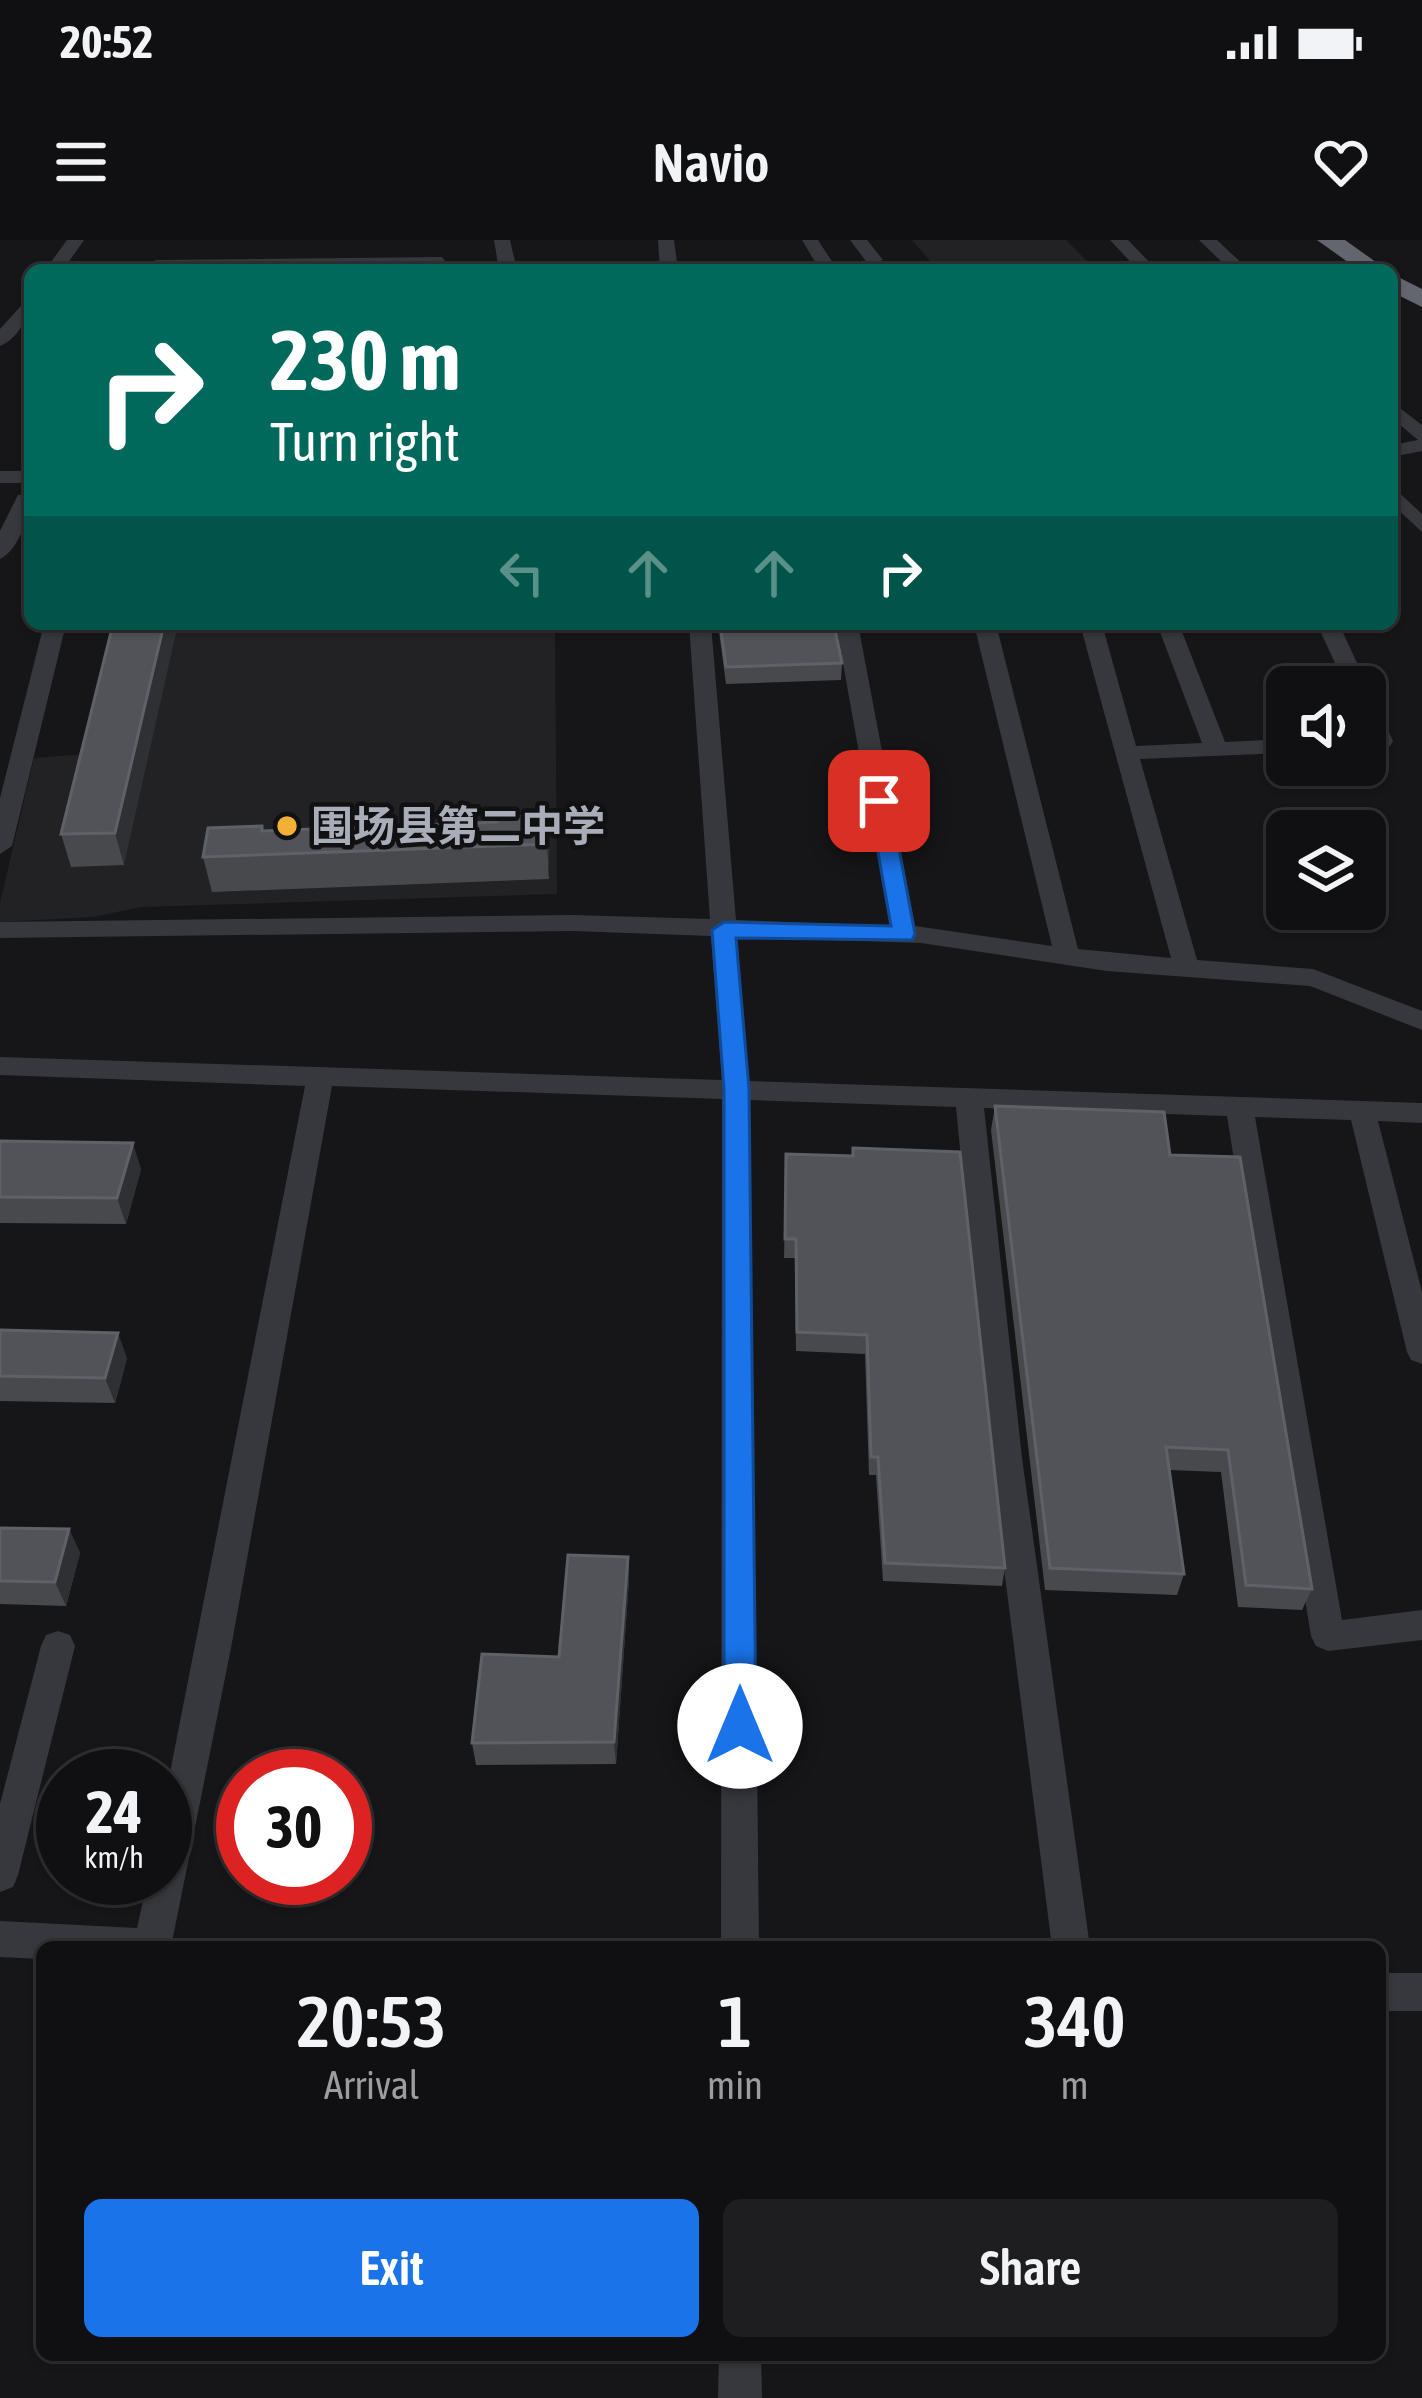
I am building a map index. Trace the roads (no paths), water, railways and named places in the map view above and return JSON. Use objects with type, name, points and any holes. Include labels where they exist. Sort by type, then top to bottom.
[{"type":"highway","points":[[1329,240],[1367,264]]},
{"type":"street","points":[[810,240],[824,263]]},
{"type":"street","points":[[858,240],[874,260]]},
{"type":"street","points":[[1118,240],[1142,264]]},
{"type":"street","points":[[1207,240],[1233,264]]},
{"type":"street","points":[[156,264],[163,243]]},
{"type":"street","points":[[316,264],[436,261]]},
{"type":"street","points":[[0,341],[24,310]]},
{"type":"street","points":[[1398,413],[1422,435]]},
{"type":"street","points":[[1398,499],[1422,526]]},
{"type":"street","points":[[0,553],[24,500]]},
{"type":"street","points":[[0,846],[54,630]]},
{"type":"street","points":[[700,630],[736,1089],[740,1941]]},
{"type":"street","points":[[848,630],[904,934]]},
{"type":"street","points":[[987,630],[1067,956]]},
{"type":"street","points":[[1093,630],[1186,966]]},
{"type":"street","points":[[1170,630],[1216,749]]},
{"type":"street","points":[[1331,630],[1347,666]]},
{"type":"street","points":[[1126,753],[1266,747]]},
{"type":"street","points":[[0,930],[550,923],[904,934],[1067,956],[1312,978],[1422,1021]]},
{"type":"street","points":[[0,1066],[1422,1113]]},
{"type":"street","points":[[152,1941],[214,1648],[320,1076]]},
{"type":"street","points":[[969,1096],[1006,1458],[1070,1941]]},
{"type":"street","points":[[1239,1105],[1328,1636],[1422,1625]]},
{"type":"street","points":[[1362,1111],[1422,1352]]},
{"type":"street","points":[[0,1875],[58,1646]]},
{"type":"street","points":[[0,1939],[38,1941]]},
{"type":"street","points":[[1386,1992],[1422,1992]]},
{"type":"street","points":[[740,2361],[740,2398]]},
{"type":"place","name":"围场县第二中学","points":[[287,826]]}]
